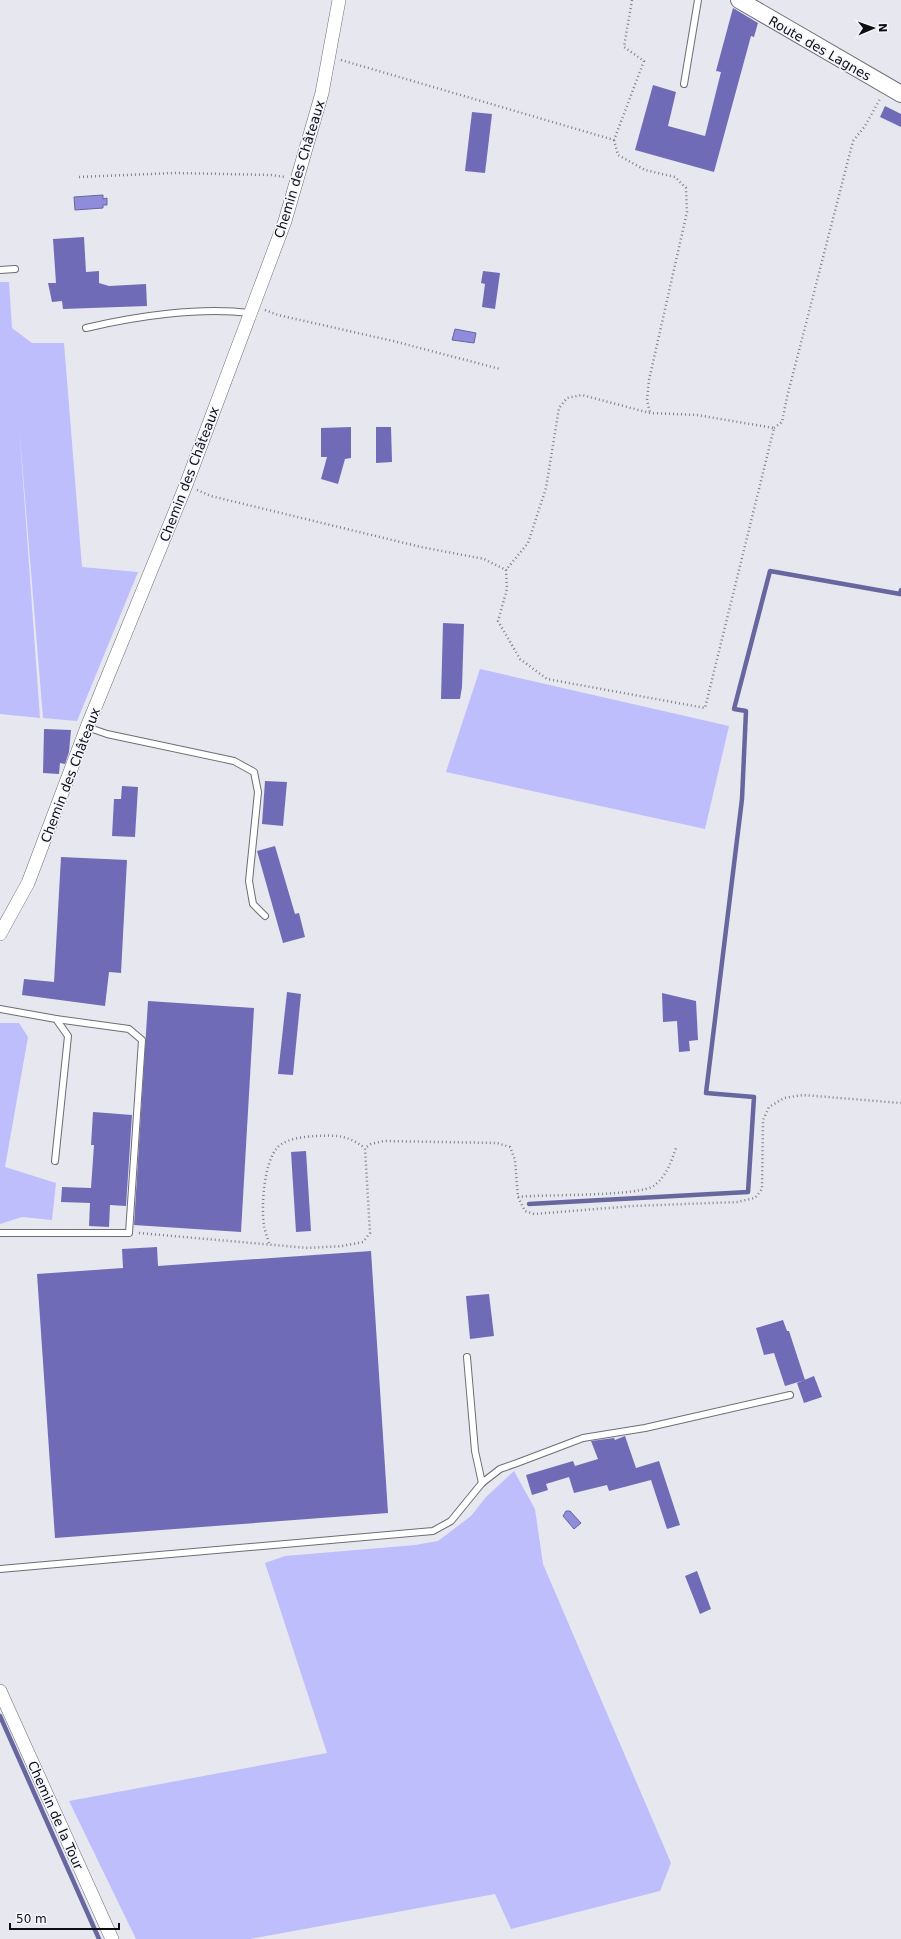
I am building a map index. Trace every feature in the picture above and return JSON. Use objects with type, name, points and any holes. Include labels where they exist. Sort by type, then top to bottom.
[{"type":"street","name":"Chemin des Châteaux","points":[[0,934],[28,883],[87,727],[186,485],[285,221],[322,93],[339,0]]},
{"type":"street","name":"Route des Lagnes","points":[[739,0],[901,94]]},
{"type":"street","name":"Chemin de la Tour","points":[[0,1691],[112,1939]]},
{"type":"lane","points":[[684,84],[698,0]]},
{"type":"lane","points":[[0,270],[15,269]]},
{"type":"lane","points":[[86,328],[118,320],[159,314],[252,309]]},
{"type":"lane","points":[[87,727],[107,734],[234,761],[254,772],[258,792],[249,881],[253,904],[265,916]]},
{"type":"lane","points":[[0,1009],[56,1019],[129,1029],[142,1040],[129,1232],[0,1233]]},
{"type":"lane","points":[[55,1161],[68,1036],[56,1019]]},
{"type":"lane","points":[[467,1357],[475,1451],[482,1483]]},
{"type":"lane","points":[[0,1569],[433,1531],[451,1521],[482,1483],[500,1469],[583,1438],[645,1428],[790,1395]]},
{"type":"path","points":[[632,0],[624,47],[644,61],[614,140],[618,155],[646,170],[675,177],[686,188],[687,212],[649,380],[647,400],[650,413]]},
{"type":"path","points":[[329,57],[614,140]]},
{"type":"path","points":[[774,428],[697,415],[650,413],[582,395],[567,398],[559,408],[546,488],[528,543],[506,570],[507,588],[498,621],[520,660],[547,678],[705,708],[774,428],[782,422],[788,390],[853,141],[865,126],[887,86]]},
{"type":"path","points":[[79,177],[174,173],[271,175],[297,179]]},
{"type":"path","points":[[252,309],[393,341],[500,369]]},
{"type":"path","points":[[186,485],[211,496],[421,547],[484,559],[506,570]]},
{"type":"path","points":[[365,1148],[371,1144],[384,1141],[497,1143],[510,1147],[515,1160],[518,1197],[525,1211],[534,1214],[633,1206],[737,1202],[755,1198],[762,1189],[763,1120],[769,1107],[784,1098],[803,1095],[901,1102]]},
{"type":"path","points":[[129,1232],[269,1243],[308,1248],[342,1246],[364,1242],[370,1233],[365,1148],[353,1139],[335,1135],[298,1137],[277,1148],[268,1163],[264,1202],[264,1226],[269,1243]]},
{"type":"path","points":[[518,1197],[634,1192],[654,1186],[666,1174],[676,1148]]},
{"type":"shaded area","points":[[103,195],[103,199],[107,198],[107,205],[103,205],[103,208],[75,210],[74,197]]},
{"type":"shaded area","points":[[0,282],[9,282],[12,328],[32,343],[64,343],[82,567],[138,572],[77,721],[43,718],[19,425],[40,718],[0,714]]},
{"type":"shaded area","points":[[455,329],[476,333],[474,343],[452,340]]},
{"type":"shaded area","points":[[480,669],[729,726],[705,829],[446,772]]},
{"type":"shaded area","points":[[0,1023],[19,1023],[28,1037],[5,1167],[56,1183],[52,1220],[22,1217],[0,1224]]},
{"type":"shaded area","points":[[514,1471],[535,1509],[543,1564],[671,1863],[660,1891],[511,1929],[495,1894],[250,1939],[136,1939],[69,1801],[327,1753],[265,1563],[285,1556],[415,1545],[438,1541],[471,1516],[486,1497]]},
{"type":"shaded area","points":[[566,1511],[570,1511],[581,1523],[574,1529],[563,1516]]},
{"type":"building","points":[[733,8],[758,23],[754,37],[751,36],[714,172],[635,150],[653,85],[676,92],[668,126],[705,136],[721,72],[716,71]]},
{"type":"building","points":[[885,106],[901,114],[901,127],[880,117]]},
{"type":"building","points":[[472,112],[492,114],[485,173],[465,171]]},
{"type":"building","points":[[84,237],[86,272],[99,271],[99,283],[109,286],[146,284],[147,306],[63,309],[62,301],[52,302],[48,283],[56,283],[53,239]]},
{"type":"building","points":[[483,271],[500,273],[495,309],[482,307],[485,284],[481,283]]},
{"type":"building","points":[[351,427],[351,458],[345,459],[338,484],[321,479],[327,457],[321,457],[321,428]]},
{"type":"building","points":[[376,427],[391,427],[392,462],[376,463]]},
{"type":"building","points":[[443,623],[464,624],[462,687],[460,699],[441,699]]},
{"type":"building","points":[[44,729],[71,730],[69,752],[65,764],[60,763],[59,774],[43,773]]},
{"type":"building","points":[[265,781],[287,782],[283,826],[262,824]]},
{"type":"building","points":[[122,786],[138,787],[135,837],[112,836],[114,799],[121,799]]},
{"type":"building","points":[[275,846],[295,914],[299,913],[305,937],[283,943],[257,851]]},
{"type":"building","points":[[61,857],[127,860],[121,973],[109,972],[105,1006],[22,995],[24,979],[54,982]]},
{"type":"building","points":[[287,992],[301,994],[293,1075],[278,1074]]},
{"type":"building","points":[[662,993],[696,1001],[698,1040],[689,1041],[690,1051],[679,1052],[677,1021],[663,1022]]},
{"type":"building","points":[[148,1001],[254,1008],[241,1232],[134,1225]]},
{"type":"building","points":[[93,1112],[132,1115],[126,1206],[110,1205],[109,1227],[89,1226],[90,1203],[61,1202],[62,1187],[91,1188],[94,1145],[91,1145]]},
{"type":"building","points":[[306,1151],[311,1231],[296,1232],[291,1152]]},
{"type":"building","points":[[157,1247],[158,1266],[371,1251],[388,1513],[55,1538],[37,1274],[123,1268],[122,1249]]},
{"type":"building","points":[[489,1294],[494,1336],[470,1339],[466,1296]]},
{"type":"building","points":[[783,1320],[787,1331],[789,1331],[805,1380],[785,1386],[774,1353],[764,1355],[756,1328]]},
{"type":"building","points":[[814,1376],[822,1397],[804,1403],[797,1383]]},
{"type":"building","points":[[625,1436],[636,1468],[659,1461],[680,1525],[667,1529],[651,1480],[609,1491],[607,1485],[574,1493],[569,1477],[546,1484],[548,1490],[532,1495],[526,1475],[573,1461],[575,1466],[598,1459],[591,1441],[614,1438],[615,1440]]},
{"type":"building","points":[[697,1571],[711,1609],[700,1614],[685,1576]]},
{"type":"waterway","points":[[529,1204],[748,1192],[754,1097],[706,1093],[742,799],[746,711],[734,709],[770,571],[900,594],[901,590]]},
{"type":"waterway","points":[[0,1716],[99,1939]]}]
